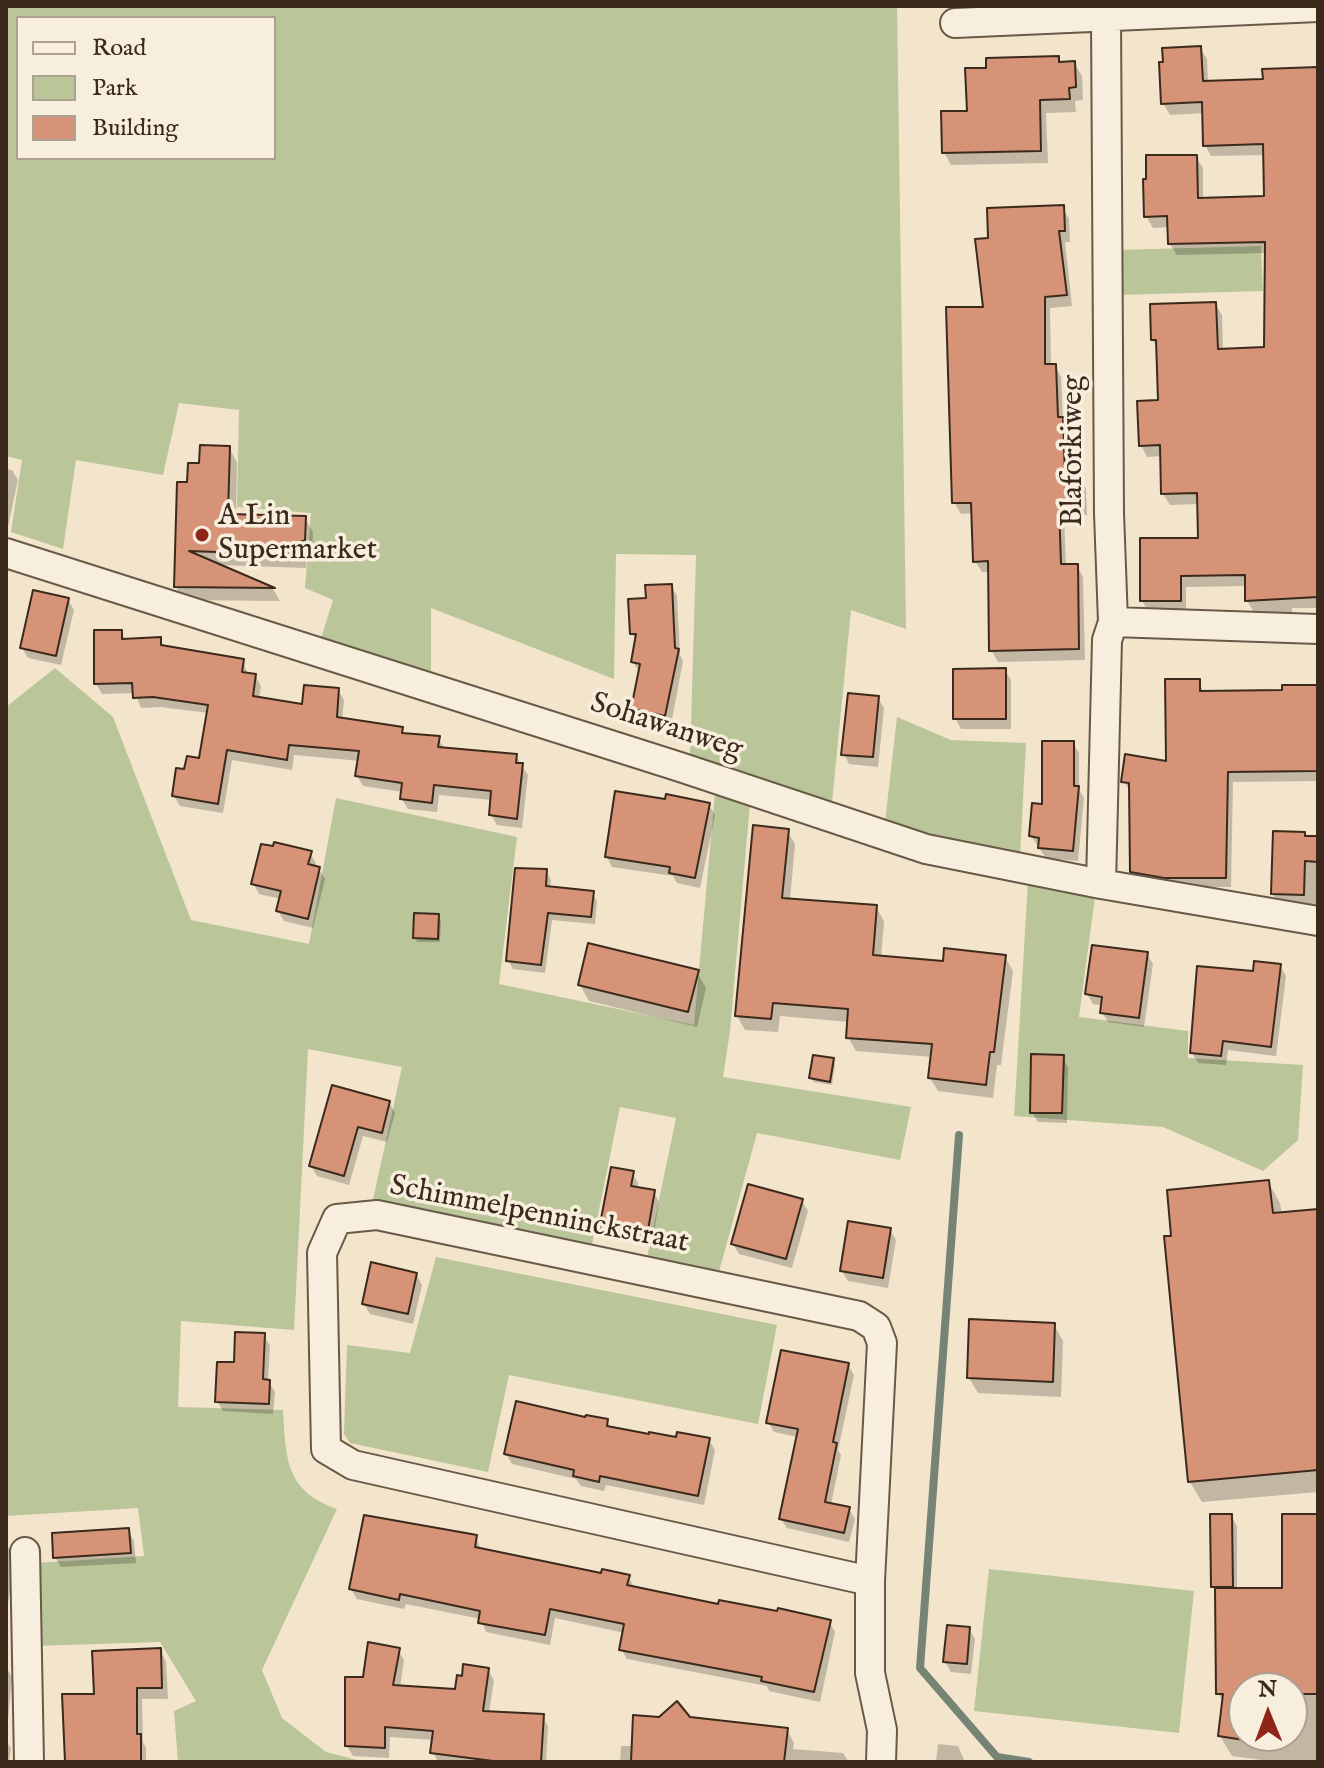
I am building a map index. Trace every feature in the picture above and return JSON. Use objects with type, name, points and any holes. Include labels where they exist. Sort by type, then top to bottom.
[{"type":"street","points":[[955,23],[1318,7]]},
{"type":"street","name":"Blaforkiweg","points":[[1101,884],[1107,640],[1113,622],[1109,497],[1106,17]]},
{"type":"street","name":"Sohawanweg","points":[[6,553],[680,767],[926,849],[1101,884],[1318,921]]},
{"type":"street","points":[[1113,622],[1318,629]]},
{"type":"street","name":"Schimmelpenninckstraat","points":[[870,1581],[353,1465],[326,1449],[322,1253],[337,1219],[377,1215],[859,1316],[876,1327],[882,1343],[870,1581],[870,1673],[882,1730],[881,1762]]},
{"type":"street","points":[[25,1552],[29,1762]]},
{"type":"green space","points":[[6,6],[897,6],[906,629],[851,610],[832,802],[690,760],[696,555],[616,554],[614,679],[431,608],[431,675],[321,638],[333,600],[305,588],[311,513],[237,507],[239,410],[179,403],[163,475],[76,460],[63,549],[11,532],[22,460],[6,456]]},
{"type":"green space","points":[[1261,246],[1263,291],[1117,295],[1116,250]]},
{"type":"green space","points":[[55,668],[113,717],[191,920],[309,944],[336,798],[517,837],[499,984],[694,1025],[715,793],[750,803],[730,1031],[723,1077],[911,1107],[900,1160],[757,1133],[719,1272],[647,1258],[676,1118],[620,1107],[591,1249],[372,1204],[402,1067],[308,1049],[294,1330],[181,1321],[178,1407],[283,1410],[288,1458],[298,1482],[320,1502],[337,1509],[262,1670],[282,1718],[326,1752],[365,1762],[178,1762],[174,1711],[196,1701],[160,1642],[35,1646],[34,1563],[144,1556],[138,1508],[6,1516],[6,707]]},
{"type":"green space","points":[[897,717],[951,740],[1026,743],[1020,857],[942,842],[885,822]]},
{"type":"green space","points":[[1028,882],[1095,897],[1079,1017],[1188,1031],[1188,1058],[1303,1065],[1298,1140],[1263,1171],[1163,1127],[1014,1116]]},
{"type":"green space","points":[[436,1257],[777,1325],[758,1424],[509,1375],[488,1472],[350,1443],[344,1434],[347,1345],[410,1353]]},
{"type":"green space","points":[[989,1569],[1194,1591],[1179,1733],[974,1711]]},
{"type":"building","points":[[1201,46],[1203,81],[1263,79],[1262,69],[1318,67],[1318,597],[1245,601],[1245,575],[1181,576],[1181,601],[1140,601],[1140,538],[1198,538],[1197,493],[1161,494],[1160,445],[1139,446],[1137,401],[1158,400],[1156,340],[1151,340],[1150,304],[1216,302],[1218,349],[1264,347],[1265,242],[1168,244],[1167,216],[1144,217],[1146,155],[1197,155],[1198,198],[1264,196],[1263,144],[1203,146],[1202,102],[1161,104],[1159,62],[1163,62],[1162,48]]},
{"type":"building","points":[[1059,56],[1059,62],[1075,61],[1076,87],[1069,88],[1070,99],[1040,100],[1041,151],[942,153],[941,111],[967,111],[965,68],[986,68],[986,58]]},
{"type":"building","points":[[1064,205],[1065,231],[1059,231],[1067,295],[1045,297],[1045,364],[1056,364],[1058,417],[1063,417],[1065,476],[1081,475],[1081,504],[1059,505],[1061,564],[1078,564],[1079,649],[989,651],[988,561],[973,562],[971,503],[952,503],[946,307],[983,307],[975,239],[988,238],[987,208]]},
{"type":"building","name":"A Lin Supermarket","points":[[200,445],[230,446],[228,514],[306,516],[305,541],[300,541],[299,555],[189,551],[275,588],[174,587],[177,482],[187,482],[188,463],[199,463]]},
{"type":"building","points":[[672,584],[675,648],[679,649],[665,716],[631,709],[640,664],[631,662],[636,634],[630,634],[628,599],[646,598],[645,585]]},
{"type":"building","points":[[33,590],[69,598],[56,656],[20,648]]},
{"type":"building","points":[[94,630],[122,630],[122,639],[161,637],[161,645],[244,659],[242,672],[256,674],[253,696],[302,704],[304,685],[339,688],[337,717],[403,727],[402,733],[440,736],[438,747],[517,754],[516,763],[523,763],[517,819],[489,815],[491,791],[434,785],[432,803],[400,799],[402,783],[355,776],[359,751],[289,745],[287,760],[227,750],[218,804],[172,796],[176,768],[184,769],[187,756],[199,758],[208,705],[153,697],[133,698],[132,683],[94,684]]},
{"type":"building","points":[[1006,668],[1006,719],[953,719],[953,669]]},
{"type":"building","points":[[1165,679],[1200,679],[1200,691],[1282,690],[1282,685],[1318,685],[1318,771],[1228,772],[1226,878],[1164,878],[1130,872],[1129,783],[1121,782],[1125,754],[1166,761]]},
{"type":"building","points":[[848,693],[879,696],[873,757],[841,755]]},
{"type":"building","points":[[1042,741],[1074,741],[1074,786],[1079,786],[1073,851],[1038,848],[1039,838],[1029,836],[1032,803],[1042,804]]},
{"type":"building","points":[[615,791],[665,799],[666,794],[710,803],[695,878],[669,873],[670,867],[605,857]]},
{"type":"building","points":[[753,825],[789,829],[782,898],[877,905],[873,955],[943,961],[944,948],[1006,955],[994,1052],[990,1052],[986,1085],[928,1078],[932,1044],[846,1038],[848,1009],[773,1003],[771,1019],[735,1016]]},
{"type":"building","points":[[1273,831],[1305,832],[1305,836],[1318,836],[1318,862],[1305,861],[1304,895],[1271,894]]},
{"type":"building","points":[[274,842],[312,851],[308,864],[320,867],[308,919],[276,911],[281,891],[251,884],[261,844],[273,846]]},
{"type":"building","points":[[515,868],[547,869],[546,886],[594,891],[591,917],[548,913],[541,965],[506,961]]},
{"type":"building","points":[[414,913],[439,914],[438,939],[413,938]]},
{"type":"building","points":[[588,943],[699,970],[688,1012],[578,985]]},
{"type":"building","points":[[1092,945],[1148,952],[1139,1018],[1100,1013],[1102,997],[1085,994]]},
{"type":"building","points":[[1254,961],[1281,964],[1271,1047],[1223,1041],[1221,1056],[1190,1053],[1197,966],[1253,971]]},
{"type":"building","points":[[1031,1054],[1064,1055],[1062,1113],[1030,1113]]},
{"type":"building","points":[[813,1055],[834,1058],[830,1082],[809,1078]]},
{"type":"building","points":[[332,1085],[390,1101],[382,1133],[358,1127],[344,1176],[309,1166]]},
{"type":"building","points":[[611,1167],[634,1171],[631,1186],[655,1190],[648,1230],[623,1225],[622,1232],[599,1229]]},
{"type":"building","points":[[1269,1180],[1273,1213],[1318,1209],[1318,1470],[1188,1482],[1164,1236],[1171,1236],[1167,1190]]},
{"type":"building","points":[[748,1184],[803,1199],[786,1259],[731,1244]]},
{"type":"building","points":[[848,1221],[891,1228],[883,1278],[840,1271]]},
{"type":"building","points":[[371,1262],[417,1273],[408,1314],[362,1304]]},
{"type":"building","points":[[969,1319],[1055,1323],[1053,1382],[967,1378]]},
{"type":"building","points":[[235,1332],[265,1333],[263,1379],[270,1380],[269,1404],[215,1402],[217,1362],[234,1362]]},
{"type":"building","points":[[781,1350],[849,1363],[825,1502],[850,1507],[844,1533],[779,1519],[798,1429],[766,1423]]},
{"type":"building","points":[[516,1401],[585,1417],[608,1419],[607,1426],[649,1434],[676,1437],[677,1432],[710,1438],[698,1496],[600,1476],[599,1482],[573,1476],[574,1470],[504,1454]]},
{"type":"building","points":[[1210,1514],[1232,1514],[1233,1587],[1211,1587]]},
{"type":"building","points":[[1282,1514],[1318,1514],[1318,1694],[1308,1694],[1308,1672],[1228,1672],[1228,1738],[1218,1736],[1223,1694],[1216,1694],[1215,1588],[1282,1588]]},
{"type":"building","points":[[364,1515],[477,1535],[475,1547],[601,1573],[602,1569],[630,1575],[627,1585],[718,1604],[719,1600],[777,1611],[778,1608],[831,1620],[814,1692],[761,1681],[762,1677],[619,1650],[624,1624],[550,1609],[545,1635],[478,1623],[480,1611],[400,1594],[399,1600],[349,1589]]},
{"type":"building","points":[[129,1528],[131,1553],[53,1558],[52,1533]]},
{"type":"building","points":[[947,1625],[970,1627],[967,1664],[943,1662]]},
{"type":"building","points":[[368,1642],[400,1648],[393,1685],[455,1689],[457,1675],[462,1676],[463,1664],[489,1668],[483,1711],[544,1714],[541,1762],[501,1762],[430,1753],[433,1731],[385,1727],[385,1748],[345,1746],[345,1677],[363,1677]]},
{"type":"building","points":[[161,1648],[162,1688],[137,1688],[137,1734],[141,1734],[141,1762],[65,1762],[62,1694],[94,1694],[92,1651]]},
{"type":"building","points":[[677,1701],[690,1717],[788,1728],[784,1762],[631,1762],[633,1715],[659,1717]]},
{"type":"waterway","points":[[959,1135],[920,1668],[997,1757],[1029,1762]]},
{"type":"place","name":"A Lin Supermarket","points":[[202,535]]}]
